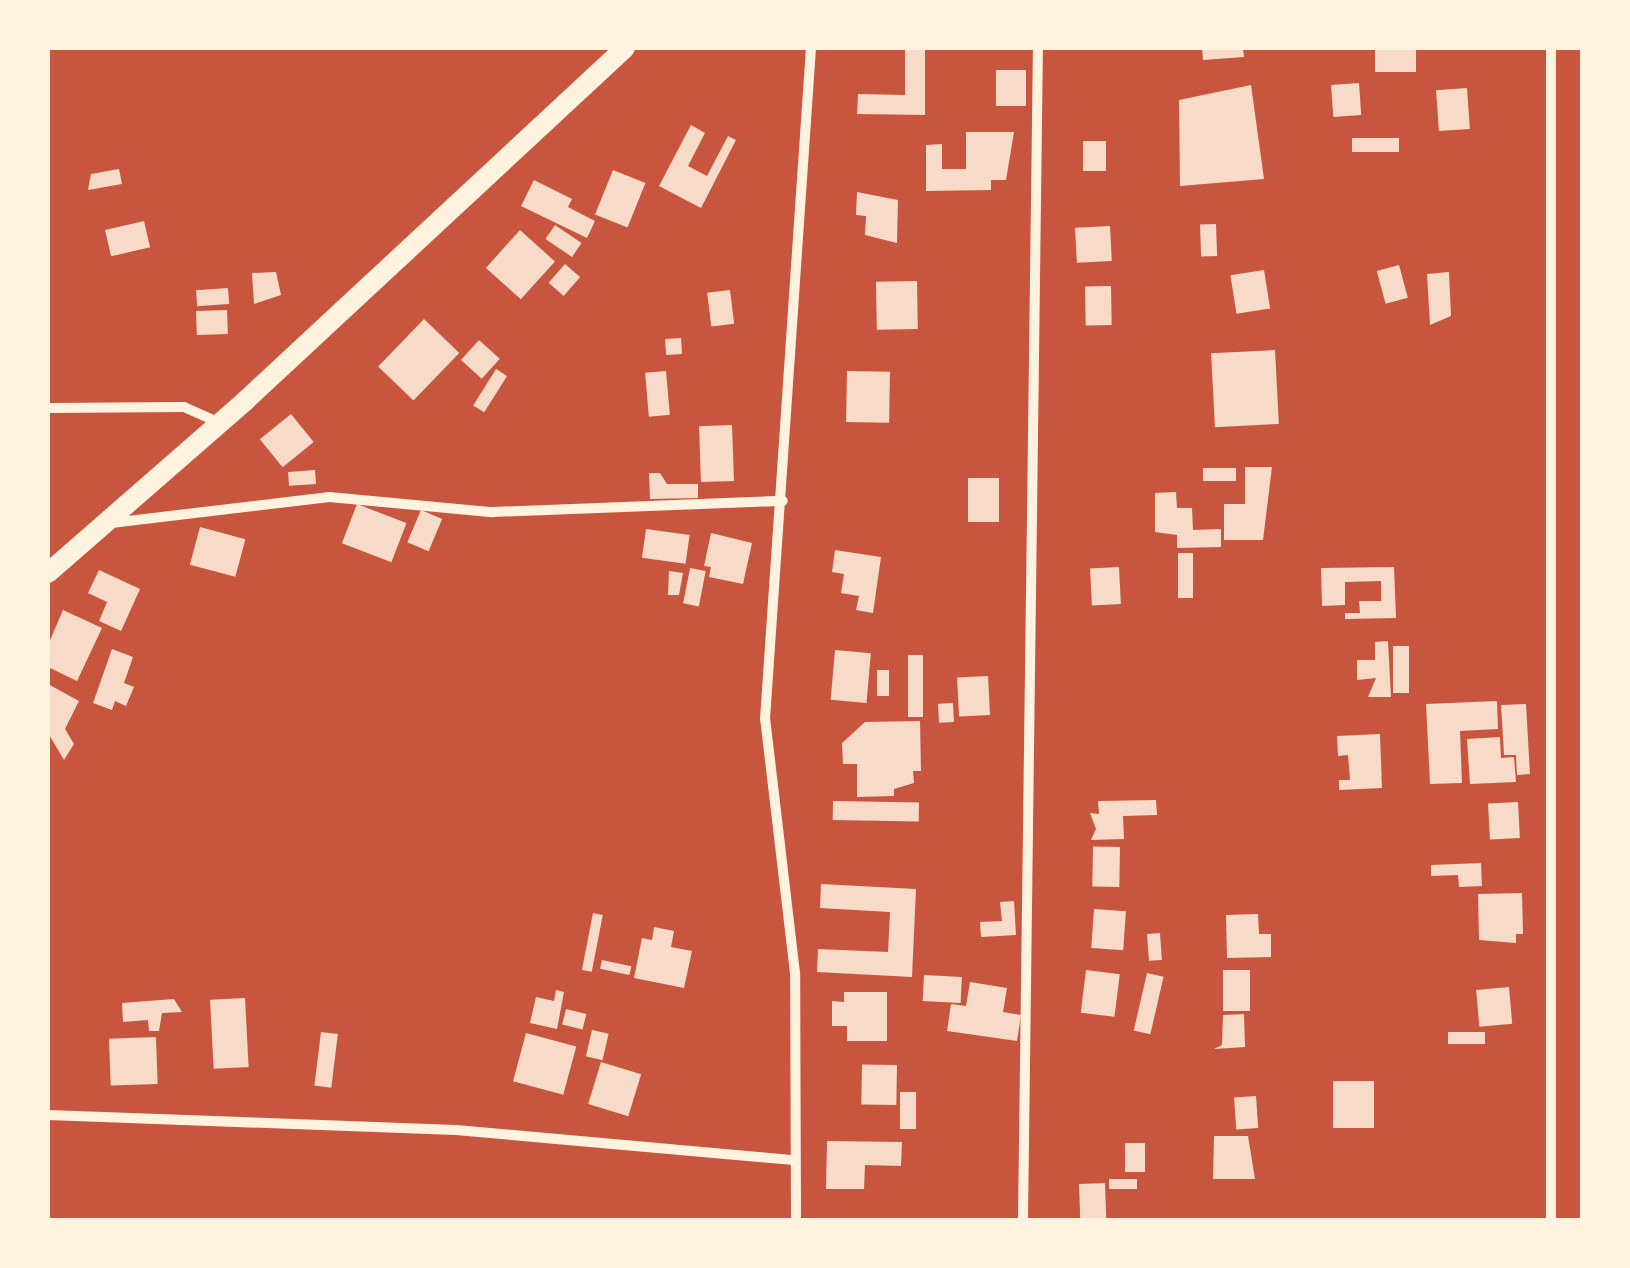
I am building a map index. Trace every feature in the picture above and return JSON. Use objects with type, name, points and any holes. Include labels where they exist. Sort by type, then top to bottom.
[{"type":"main road","points":[[48,573],[220,423],[625,48]]},
{"type":"street","points":[[796,1220],[795,973],[765,720],[783,501],[811,48]]},
{"type":"street","points":[[1023,1220],[1038,48]]},
{"type":"street","points":[[1551,48],[1551,1220]]},
{"type":"street","points":[[48,408],[184,406],[220,423]]},
{"type":"street","points":[[106,523],[329,497],[492,512],[783,501]]},
{"type":"street","points":[[48,1115],[456,1130],[794,1160]]},
{"type":"building","points":[[905,48],[925,48],[925,115],[857,114],[858,94],[905,95]]},
{"type":"building","points":[[1202,48],[1243,48],[1244,57],[1203,60]]},
{"type":"building","points":[[1375,49],[1416,49],[1416,72],[1375,72]]},
{"type":"building","points":[[996,70],[1026,70],[1026,106],[996,106]]},
{"type":"building","points":[[1359,83],[1361,115],[1333,117],[1331,85]]},
{"type":"building","points":[[1251,85],[1264,179],[1180,186],[1179,100]]},
{"type":"building","points":[[1467,88],[1470,129],[1439,131],[1436,90]]},
{"type":"building","points":[[691,125],[705,133],[688,166],[707,176],[728,136],[736,140],[701,208],[659,186]]},
{"type":"building","points":[[966,132],[1014,132],[1006,180],[991,180],[991,190],[926,191],[926,145],[942,144],[942,169],[966,169]]},
{"type":"building","points":[[1352,138],[1399,138],[1399,152],[1352,152]]},
{"type":"building","points":[[1083,141],[1106,141],[1106,171],[1083,171]]},
{"type":"building","points":[[119,169],[122,184],[88,190],[91,174]]},
{"type":"building","points":[[613,170],[645,183],[627,228],[595,215]]},
{"type":"building","points":[[534,180],[572,199],[568,207],[595,221],[587,238],[521,206]]},
{"type":"building","points":[[857,192],[898,200],[897,243],[865,235],[866,216],[856,215]]},
{"type":"building","points":[[144,221],[150,247],[111,256],[105,230]]},
{"type":"building","points":[[1216,224],[1217,256],[1201,257],[1200,225]]},
{"type":"building","points":[[555,225],[582,243],[572,257],[545,239]]},
{"type":"building","points":[[1110,226],[1112,261],[1077,263],[1075,228]]},
{"type":"building","points":[[520,230],[555,261],[521,299],[486,268]]},
{"type":"building","points":[[565,264],[580,277],[564,296],[549,283]]},
{"type":"building","points":[[1399,265],[1408,298],[1386,304],[1377,271]]},
{"type":"building","points":[[1264,270],[1270,309],[1237,314],[1230,275]]},
{"type":"building","points":[[276,272],[281,295],[254,304],[252,273]]},
{"type":"building","points":[[1449,272],[1451,316],[1430,325],[1427,274]]},
{"type":"building","points":[[917,281],[918,329],[877,330],[876,282]]},
{"type":"building","points":[[1085,286],[1111,286],[1112,325],[1086,325]]},
{"type":"building","points":[[228,288],[229,304],[197,306],[196,290]]},
{"type":"building","points":[[730,290],[734,324],[711,327],[707,293]]},
{"type":"building","points":[[227,310],[228,334],[197,335],[196,311]]},
{"type":"building","points":[[424,319],[459,353],[413,401],[378,366]]},
{"type":"building","points":[[681,338],[682,354],[666,355],[665,339]]},
{"type":"building","points":[[479,340],[500,359],[482,379],[461,360]]},
{"type":"building","points":[[1275,350],[1279,424],[1215,427],[1211,353]]},
{"type":"building","points":[[496,369],[507,376],[484,412],[473,405]]},
{"type":"building","points":[[666,371],[670,415],[649,417],[645,373]]},
{"type":"building","points":[[847,371],[890,372],[889,423],[846,422]]},
{"type":"building","points":[[291,414],[314,442],[283,467],[260,439]]},
{"type":"building","points":[[732,425],[734,481],[701,482],[699,426]]},
{"type":"building","points":[[1245,467],[1272,467],[1263,540],[1224,540],[1224,504],[1245,504]]},
{"type":"building","points":[[1203,468],[1236,468],[1236,481],[1203,481]]},
{"type":"building","points":[[315,470],[316,484],[289,486],[288,472]]},
{"type":"building","points":[[649,473],[660,473],[667,484],[698,484],[698,498],[650,499]]},
{"type":"building","points":[[968,478],[999,478],[999,522],[968,522]]},
{"type":"building","points":[[1176,492],[1177,508],[1192,508],[1193,530],[1221,529],[1221,547],[1177,548],[1177,535],[1155,532],[1155,493]]},
{"type":"building","points":[[357,504],[406,523],[391,562],[342,543]]},
{"type":"building","points":[[421,510],[442,519],[428,551],[407,542]]},
{"type":"building","points":[[200,527],[245,539],[235,577],[190,565]]},
{"type":"building","points":[[646,529],[690,535],[686,564],[642,558]]},
{"type":"building","points":[[711,533],[752,543],[743,584],[709,577],[711,567],[704,566]]},
{"type":"building","points":[[835,550],[881,557],[873,613],[856,610],[859,596],[841,593],[844,574],[832,572]]},
{"type":"building","points":[[1178,553],[1193,553],[1193,598],[1178,598]]},
{"type":"building","points":[[1119,567],[1121,604],[1092,605],[1090,569]]},
{"type":"building","points":[[1394,567],[1396,618],[1345,619],[1345,613],[1360,613],[1359,601],[1381,601],[1381,581],[1345,582],[1345,605],[1322,606],[1321,568]]},
{"type":"building","points":[[690,568],[706,571],[699,606],[683,603]]},
{"type":"building","points":[[99,570],[140,589],[121,631],[99,621],[107,602],[88,593]]},
{"type":"building","points":[[669,571],[683,573],[679,595],[668,595]]},
{"type":"building","points":[[63,610],[102,628],[77,681],[48,667],[48,645]]},
{"type":"building","points":[[1388,641],[1391,697],[1368,697],[1376,678],[1357,680],[1357,660],[1375,660],[1375,642]]},
{"type":"building","points":[[1393,646],[1409,646],[1409,693],[1393,693]]},
{"type":"building","points":[[112,649],[133,657],[124,683],[134,687],[126,706],[115,701],[112,710],[93,703]]},
{"type":"building","points":[[835,650],[871,653],[867,703],[831,700]]},
{"type":"building","points":[[908,655],[923,655],[923,717],[908,717]]},
{"type":"building","points":[[877,670],[889,670],[889,696],[877,696]]},
{"type":"building","points":[[988,676],[990,715],[959,717],[957,678]]},
{"type":"building","points":[[48,684],[79,701],[65,729],[74,744],[64,760],[48,733]]},
{"type":"building","points":[[1497,701],[1498,729],[1460,731],[1462,783],[1430,784],[1426,704]]},
{"type":"building","points":[[953,703],[954,722],[939,723],[938,704]]},
{"type":"building","points":[[1526,704],[1530,774],[1517,775],[1516,755],[1504,755],[1501,705]]},
{"type":"building","points":[[920,721],[921,771],[913,771],[914,783],[894,789],[894,796],[857,797],[857,764],[843,764],[842,743],[865,722]]},
{"type":"building","points":[[1380,734],[1382,788],[1339,790],[1339,780],[1350,780],[1348,755],[1338,756],[1337,736]]},
{"type":"building","points":[[1500,737],[1501,758],[1514,757],[1516,782],[1470,784],[1467,739]]},
{"type":"building","points":[[1156,800],[1157,815],[1123,816],[1124,839],[1091,840],[1096,829],[1090,813],[1099,814],[1098,801]]},
{"type":"building","points":[[833,801],[919,803],[919,821],[833,820]]},
{"type":"building","points":[[1518,802],[1520,838],[1490,840],[1488,804]]},
{"type":"building","points":[[1093,847],[1120,847],[1119,887],[1092,887]]},
{"type":"building","points":[[1481,863],[1482,886],[1459,887],[1458,875],[1431,876],[1431,865]]},
{"type":"building","points":[[821,884],[916,889],[912,977],[817,972],[818,949],[888,952],[890,912],[820,908]]},
{"type":"building","points":[[1522,893],[1523,934],[1516,934],[1516,943],[1479,940],[1478,894]]},
{"type":"building","points":[[1014,901],[1016,935],[981,937],[980,922],[1002,921],[1000,902]]},
{"type":"building","points":[[1094,909],[1126,911],[1123,950],[1091,948]]},
{"type":"building","points":[[593,913],[603,915],[592,972],[582,970]]},
{"type":"building","points":[[1258,914],[1259,934],[1271,934],[1271,957],[1227,958],[1226,915]]},
{"type":"building","points":[[654,927],[674,931],[671,947],[692,951],[684,988],[634,978],[642,938],[652,940]]},
{"type":"building","points":[[1160,933],[1162,960],[1149,961],[1147,934]]},
{"type":"building","points":[[602,960],[631,966],[629,975],[600,969]]},
{"type":"building","points":[[1086,970],[1120,974],[1115,1017],[1081,1013]]},
{"type":"building","points":[[1223,970],[1250,970],[1250,1011],[1223,1011]]},
{"type":"building","points":[[1147,973],[1164,977],[1150,1034],[1134,1030]]},
{"type":"building","points":[[924,975],[962,977],[961,1003],[923,1001]]},
{"type":"building","points":[[970,982],[1007,988],[1003,1012],[1021,1015],[1017,1041],[947,1031],[951,1004],[966,1006]]},
{"type":"building","points":[[1509,987],[1512,1024],[1479,1027],[1476,990]]},
{"type":"building","points":[[556,990],[564,992],[557,1029],[530,1023],[536,997],[554,1001]]},
{"type":"building","points":[[844,992],[887,992],[887,1041],[847,1041],[847,1026],[832,1026],[832,1001],[844,1002]]},
{"type":"building","points":[[245,998],[249,1067],[214,1069],[210,1000]]},
{"type":"building","points":[[174,999],[182,1012],[162,1013],[159,1031],[149,1031],[148,1020],[123,1022],[122,1003]]},
{"type":"building","points":[[566,1009],[586,1014],[583,1030],[562,1025]]},
{"type":"building","points":[[1244,1014],[1245,1047],[1214,1049],[1222,1045],[1223,1015]]},
{"type":"building","points":[[592,1030],[609,1034],[602,1060],[586,1056]]},
{"type":"building","points":[[321,1032],[338,1034],[331,1088],[314,1086]]},
{"type":"building","points":[[1448,1032],[1485,1032],[1485,1044],[1448,1044]]},
{"type":"building","points":[[526,1033],[576,1046],[563,1095],[513,1081]]},
{"type":"building","points":[[156,1037],[158,1084],[111,1086],[109,1039]]},
{"type":"building","points":[[601,1062],[641,1074],[628,1116],[588,1104]]},
{"type":"building","points":[[862,1064],[897,1065],[896,1105],[861,1104]]},
{"type":"building","points":[[1333,1081],[1374,1081],[1374,1128],[1333,1128]]},
{"type":"building","points":[[900,1092],[916,1092],[916,1129],[900,1129]]},
{"type":"building","points":[[1256,1096],[1258,1128],[1236,1129],[1234,1098]]},
{"type":"building","points":[[1214,1136],[1248,1136],[1255,1179],[1213,1179]]},
{"type":"building","points":[[827,1141],[902,1142],[901,1166],[865,1165],[864,1189],[826,1189]]},
{"type":"building","points":[[1125,1143],[1145,1143],[1145,1172],[1125,1172]]},
{"type":"building","points":[[1109,1179],[1137,1179],[1137,1189],[1109,1189]]},
{"type":"building","points":[[1105,1183],[1106,1220],[1080,1220],[1079,1184]]}]
